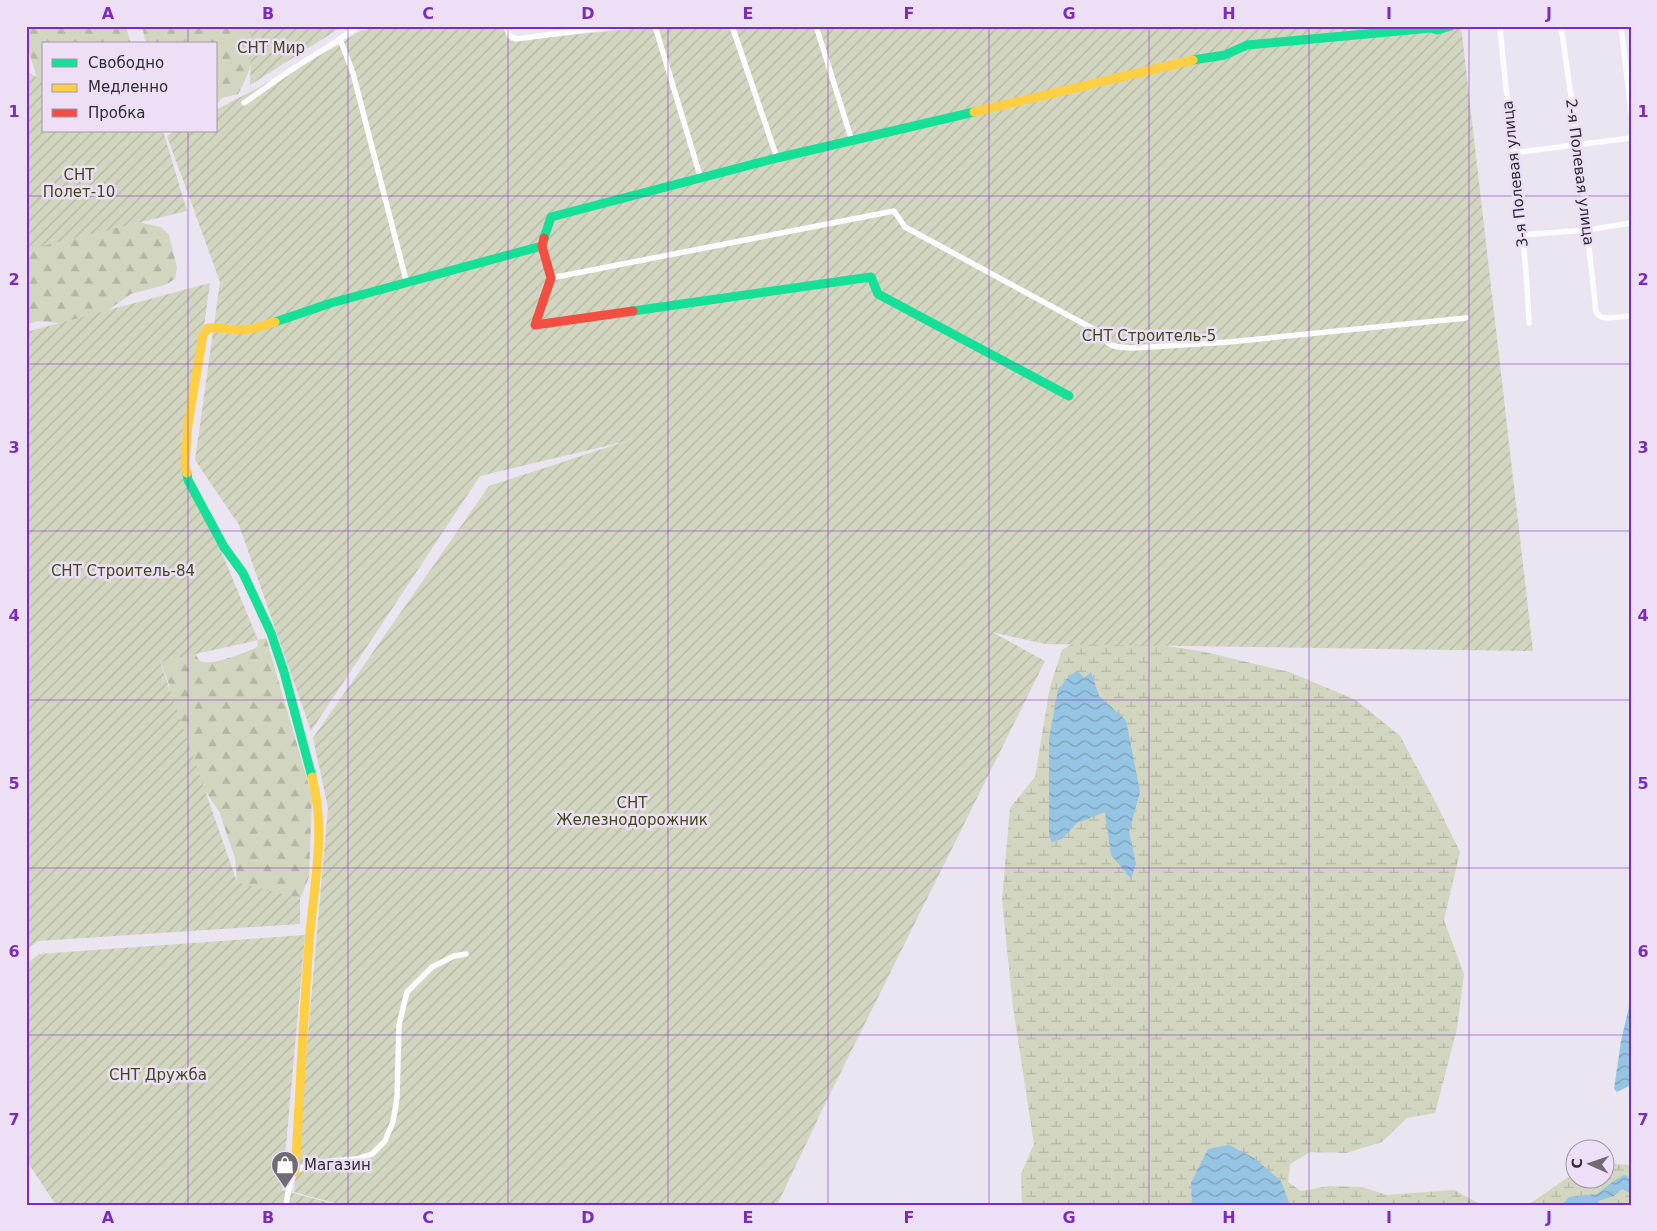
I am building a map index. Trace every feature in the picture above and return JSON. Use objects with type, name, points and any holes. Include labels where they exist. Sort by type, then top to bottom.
[{"type":"street","points":[[244,104],[288,72],[358,26]]},
{"type":"street","points":[[506,26],[509,35],[516,39],[615,26]]},
{"type":"street","points":[[655,26],[701,179]]},
{"type":"street","points":[[732,26],[777,158]]},
{"type":"street","points":[[816,26],[852,140]]},
{"type":"street","points":[[1069,396],[878,294],[871,276],[535,325],[551,278],[542,246],[551,216],[777,158],[1225,54],[1247,45],[1431,28],[1437,30],[1451,26]]},
{"type":"street","name":"3-я Полевая улица","points":[[1500,26],[1522,235],[1529,323]]},
{"type":"street","name":"2-я Полевая улица","points":[[1561,26],[1578,145],[1596,312],[1601,318],[1631,316]]},
{"type":"street","points":[[1621,26],[1631,112]]},
{"type":"street","points":[[340,39],[356,82],[407,284]]},
{"type":"street","points":[[1512,153],[1631,138]]},
{"type":"street","points":[[551,278],[894,212],[905,227],[1099,332],[1103,340],[1111,346],[1133,348],[1229,342],[1466,318]]},
{"type":"street","points":[[1522,235],[1588,230],[1631,223]]},
{"type":"street","points":[[286,1205],[290,1181],[295,1172],[309,942],[320,849],[320,821],[316,792],[284,672],[271,633],[243,573],[224,547],[188,480],[185,464],[188,424],[203,335],[208,328],[217,327],[241,330],[261,328],[331,303],[542,246]]},
{"type":"street","points":[[295,1172],[303,1167],[330,1161],[356,1159],[372,1154],[385,1142],[393,1122],[398,1098],[398,1025],[407,992],[432,967],[454,956],[466,954]]},
{"type":"green space","points":[[26,26],[126,26],[130,42],[42,42],[42,82],[38,81],[26,43]]},
{"type":"green space","points":[[142,26],[252,26],[251,61],[247,77],[238,94],[222,98],[218,103],[218,42],[146,42]]},
{"type":"green space","name":"СНТ Мир","points":[[251,26],[343,26],[250,85]]},
{"type":"green space","name":"СНТ Строитель-5","points":[[382,26],[503,26],[510,41],[661,26],[1461,26],[1533,651],[1045,644],[992,632],[1045,661],[823,1108],[777,1205],[342,1205],[294,1192],[328,808],[313,738],[489,486],[627,441],[480,476],[311,731],[239,525],[195,460],[220,282],[167,136],[173,132],[218,132],[218,109],[335,47],[360,31]]},
{"type":"green space","name":"СНТ Полет-10","points":[[26,71],[42,80],[42,132],[163,132],[187,211],[26,250]]},
{"type":"green space","points":[[128,220],[161,227],[169,235],[177,268],[175,279],[165,285],[131,294],[104,313],[70,324],[38,321],[26,325],[26,250]]},
{"type":"green space","name":"СНТ Строитель-84","points":[[210,283],[185,464],[258,640],[160,662],[237,882],[300,899],[300,924],[38,941],[26,950],[26,332]]},
{"type":"green space","points":[[1086,635],[1106,636],[1205,652],[1289,672],[1356,700],[1400,736],[1460,852],[1444,920],[1464,974],[1457,1029],[1435,1113],[1407,1118],[1382,1142],[1346,1153],[1310,1152],[1290,1164],[1288,1182],[1301,1191],[1329,1186],[1362,1187],[1387,1195],[1454,1190],[1482,1205],[1022,1205],[1021,1174],[1034,1144],[1013,1007],[1002,900],[1010,808],[1035,777],[1050,687],[1062,650]]},
{"type":"green space","points":[[266,638],[312,796],[309,877],[300,899],[237,882],[235,858],[219,811],[201,785],[192,754],[173,717],[169,684],[160,662],[192,647],[200,661],[219,661],[257,647],[258,640]]},
{"type":"green space","name":"СНТ Дружба","points":[[305,935],[282,1190],[338,1205],[56,1205],[26,1160],[26,964],[39,954]]},
{"type":"green space","points":[[1614,1164],[1631,1165],[1631,1205],[1528,1205],[1564,1180],[1564,1188],[1614,1188]]},
{"type":"water","points":[[1078,671],[1084,678],[1091,672],[1099,696],[1126,720],[1140,792],[1129,832],[1136,864],[1131,879],[1111,855],[1105,812],[1077,823],[1062,839],[1052,842],[1049,837],[1049,739],[1058,690],[1070,675]]},
{"type":"water","points":[[1631,998],[1631,1085],[1617,1092],[1614,1089],[1621,1041]]},
{"type":"water","points":[[1229,1145],[1254,1158],[1281,1181],[1290,1205],[1192,1205],[1191,1183],[1208,1149]]},
{"type":"water","points":[[1624,1175],[1631,1178],[1631,1193],[1622,1189],[1614,1196],[1598,1201],[1599,1205],[1562,1205],[1569,1197],[1597,1194],[1605,1188],[1614,1188],[1614,1181]]},
{"type":"traffic: fast","points":[[1193,60],[1225,55],[1247,45],[1431,28],[1437,30],[1451,26]]},
{"type":"traffic: fast","points":[[544,238],[551,217],[777,158],[974,112]]},
{"type":"traffic: fast","points":[[275,322],[331,303],[542,246]]},
{"type":"traffic: fast","points":[[633,311],[871,277],[878,294],[1069,396]]},
{"type":"traffic: fast","points":[[187,473],[188,480],[224,547],[243,573],[271,633],[284,672],[312,777]]},
{"type":"traffic: slow","points":[[974,112],[1193,60]]},
{"type":"traffic: slow","points":[[187,473],[185,464],[188,424],[203,335],[208,328],[244,330],[258,328],[275,322]]},
{"type":"traffic: slow","points":[[295,1172],[307,972],[319,840],[316,798],[312,777]]},
{"type":"traffic: jam","points":[[544,238],[542,246],[551,278],[535,325],[633,311]]},
{"type":"place","name":"Магазин","points":[[285,1189]]},
{"type":"park label","name":"СНТ Железнодорожник","points":[[632,812]]}]
